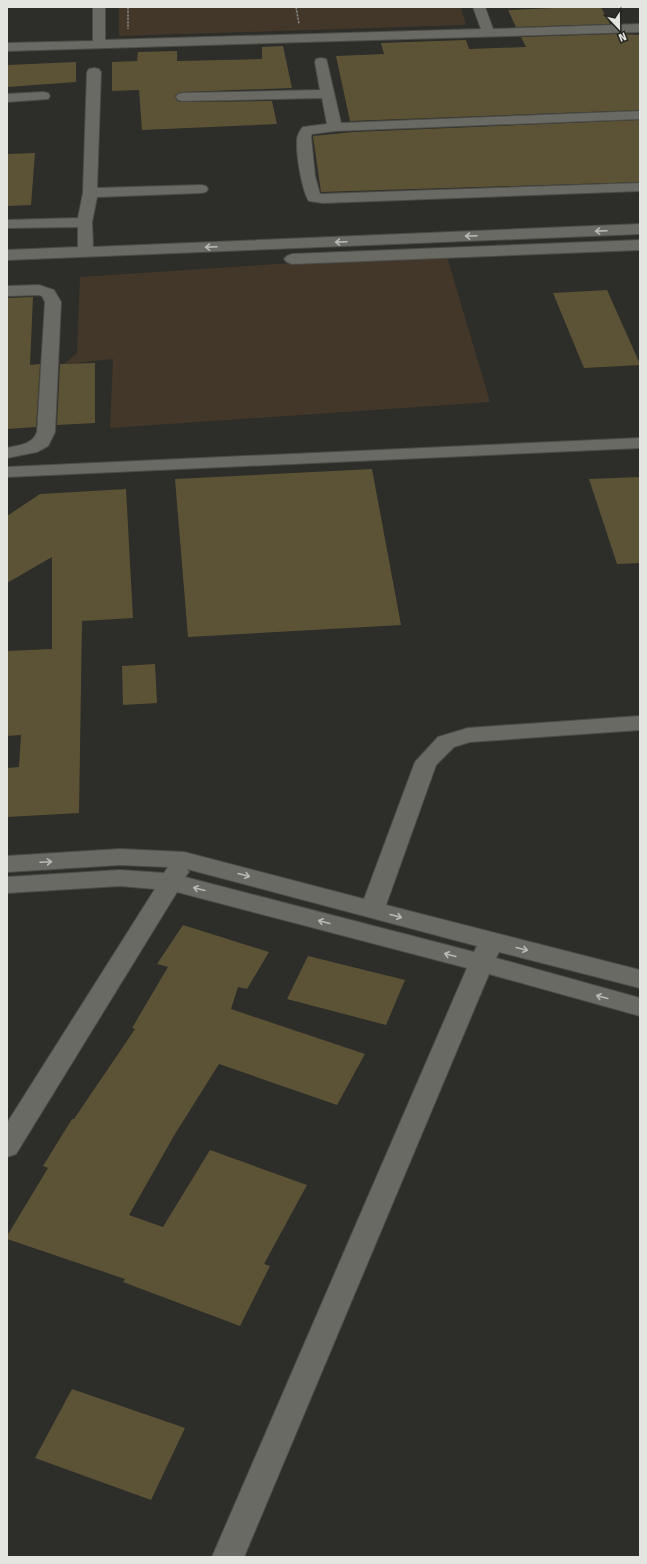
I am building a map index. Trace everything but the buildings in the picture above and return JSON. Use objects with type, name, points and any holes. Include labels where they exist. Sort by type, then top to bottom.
[{"type":"street","points":[[99,7],[99,44]]},
{"type":"street","points":[[479,7],[488,32]]},
{"type":"street","points":[[7,47],[640,28]]},
{"type":"street","points":[[321,62],[335,127]]},
{"type":"street","points":[[85,246],[85,222],[90,193],[94,72]]},
{"type":"street","points":[[183,97],[328,94]]},
{"type":"street","points":[[7,98],[43,96]]},
{"type":"street","points":[[640,115],[335,127],[308,130],[304,136],[310,186],[314,198],[346,199],[640,187]]},
{"type":"street","points":[[90,193],[202,189]]},
{"type":"street","points":[[7,255],[172,238],[640,218]]},
{"type":"street","points":[[7,224],[85,222]]},
{"type":"street","points":[[7,243],[85,246],[640,229]]},
{"type":"street","points":[[280,259],[640,246]]},
{"type":"street","points":[[7,269],[54,268]]},
{"type":"street","points":[[7,291],[39,290],[48,293],[53,302],[46,432],[42,442],[31,448],[7,453]]},
{"type":"street","points":[[7,472],[640,443]]},
{"type":"street","points":[[372,910],[426,762],[446,742],[468,735],[640,723]]},
{"type":"street","points":[[7,864],[120,857],[184,860],[372,910],[640,1007]]},
{"type":"street","points":[[7,1146],[184,860]]},
{"type":"street","points":[[7,885],[120,878],[171,882],[486,952],[640,979]]},
{"type":"street","points":[[228,1557],[486,952]]},
{"type":"path","points":[[296,7],[299,26]]},
{"type":"shaded area","points":[[119,7],[461,7],[466,25],[119,36]]},
{"type":"shaded area","points":[[446,253],[490,402],[110,428],[113,359],[64,364],[77,353],[80,277]]}]
